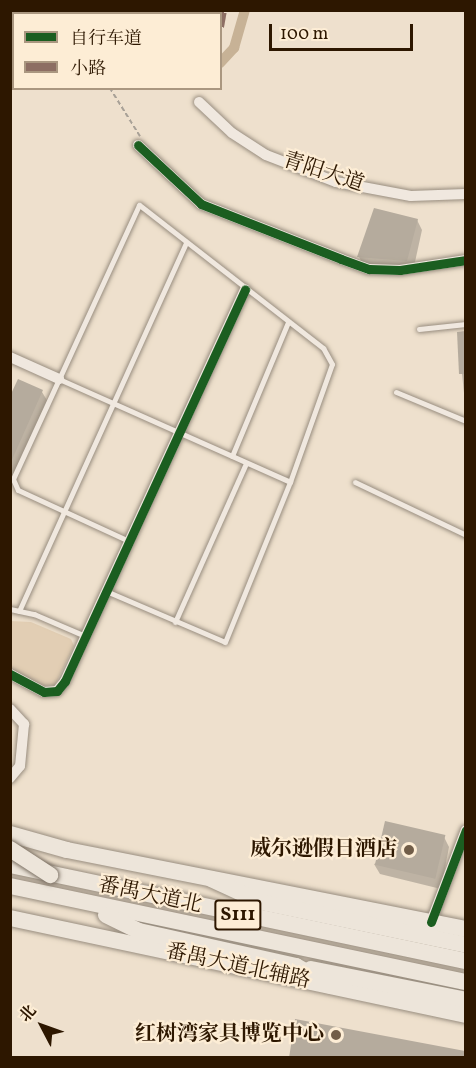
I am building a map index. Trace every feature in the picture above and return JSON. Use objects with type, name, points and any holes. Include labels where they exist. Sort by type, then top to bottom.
[{"type":"main road","points":[[10,834],[67,850],[465,929]]},
{"type":"main road","points":[[10,849],[50,875]]},
{"type":"main road","name":"番禺大道北","points":[[10,865],[465,962]]},
{"type":"main road","points":[[211,879],[261,902],[465,945]]},
{"type":"main road","name":"番禺大道北","points":[[10,886],[185,925],[465,982]]},
{"type":"main road","points":[[79,902],[139,931],[465,1000]]},
{"type":"main road","name":"番禺大道北辅路","points":[[10,918],[465,1015]]},
{"type":"main road","points":[[296,966],[330,986]]},
{"type":"street","name":"青阳大道","points":[[199,102],[232,133],[266,154],[336,182],[411,196],[465,194]]},
{"type":"street","points":[[138,145],[201,204],[369,269],[400,270],[465,260]]},
{"type":"street","points":[[10,674],[44,692],[57,691],[86,637],[245,290]]},
{"type":"street","points":[[10,357],[59,378]]},
{"type":"street","points":[[10,709],[24,724],[20,766],[10,778]]},
{"type":"street","points":[[431,922],[465,830]]},
{"type":"lane","points":[[106,591],[217,641],[225,642],[231,634],[290,482],[332,364],[322,348],[139,205],[13,479],[18,490],[129,541]]},
{"type":"lane","points":[[19,611],[186,243]]},
{"type":"lane","points":[[231,456],[288,322]]},
{"type":"lane","points":[[419,329],[465,324]]},
{"type":"lane","points":[[59,378],[290,482]]},
{"type":"lane","points":[[396,392],[465,421]]},
{"type":"lane","points":[[175,622],[246,463]]},
{"type":"lane","points":[[354,482],[465,535]]},
{"type":"lane","points":[[10,609],[86,637]]},
{"type":"path","points":[[111,90],[141,137],[138,145]]},
{"type":"shaded area","points":[[111,10],[191,10],[191,11],[110,12]]},
{"type":"shaded area","points":[[10,621],[31,622],[71,639],[74,646],[55,685],[42,686],[11,670]]},
{"type":"building","points":[[374,208],[418,219],[407,261],[357,257]]},
{"type":"building","points":[[465,331],[465,374],[459,374],[457,332]]},
{"type":"building","points":[[18,379],[43,390],[10,464],[10,396]]},
{"type":"building","name":"威尔逊假日酒店","points":[[385,821],[445,835],[435,879],[375,865]]},
{"type":"building","name":"红树湾家具博览中心","points":[[295,1019],[465,1051],[465,1058],[289,1058]]},
{"type":"waterway","points":[[222,61],[234,48],[245,10]]},
{"type":"marked path","points":[[222,16],[223,10]]},
{"type":"cycle path","points":[[138,145],[201,204],[369,269],[400,270],[466,260]]},
{"type":"cycle path","points":[[10,674],[44,692],[57,691],[65,681],[245,289]]},
{"type":"cycle path","points":[[431,922],[466,830]]},
{"type":"place","name":"威尔逊假日酒店","points":[[409,850]]},
{"type":"place","name":"红树湾家具博览中心","points":[[336,1035]]}]
